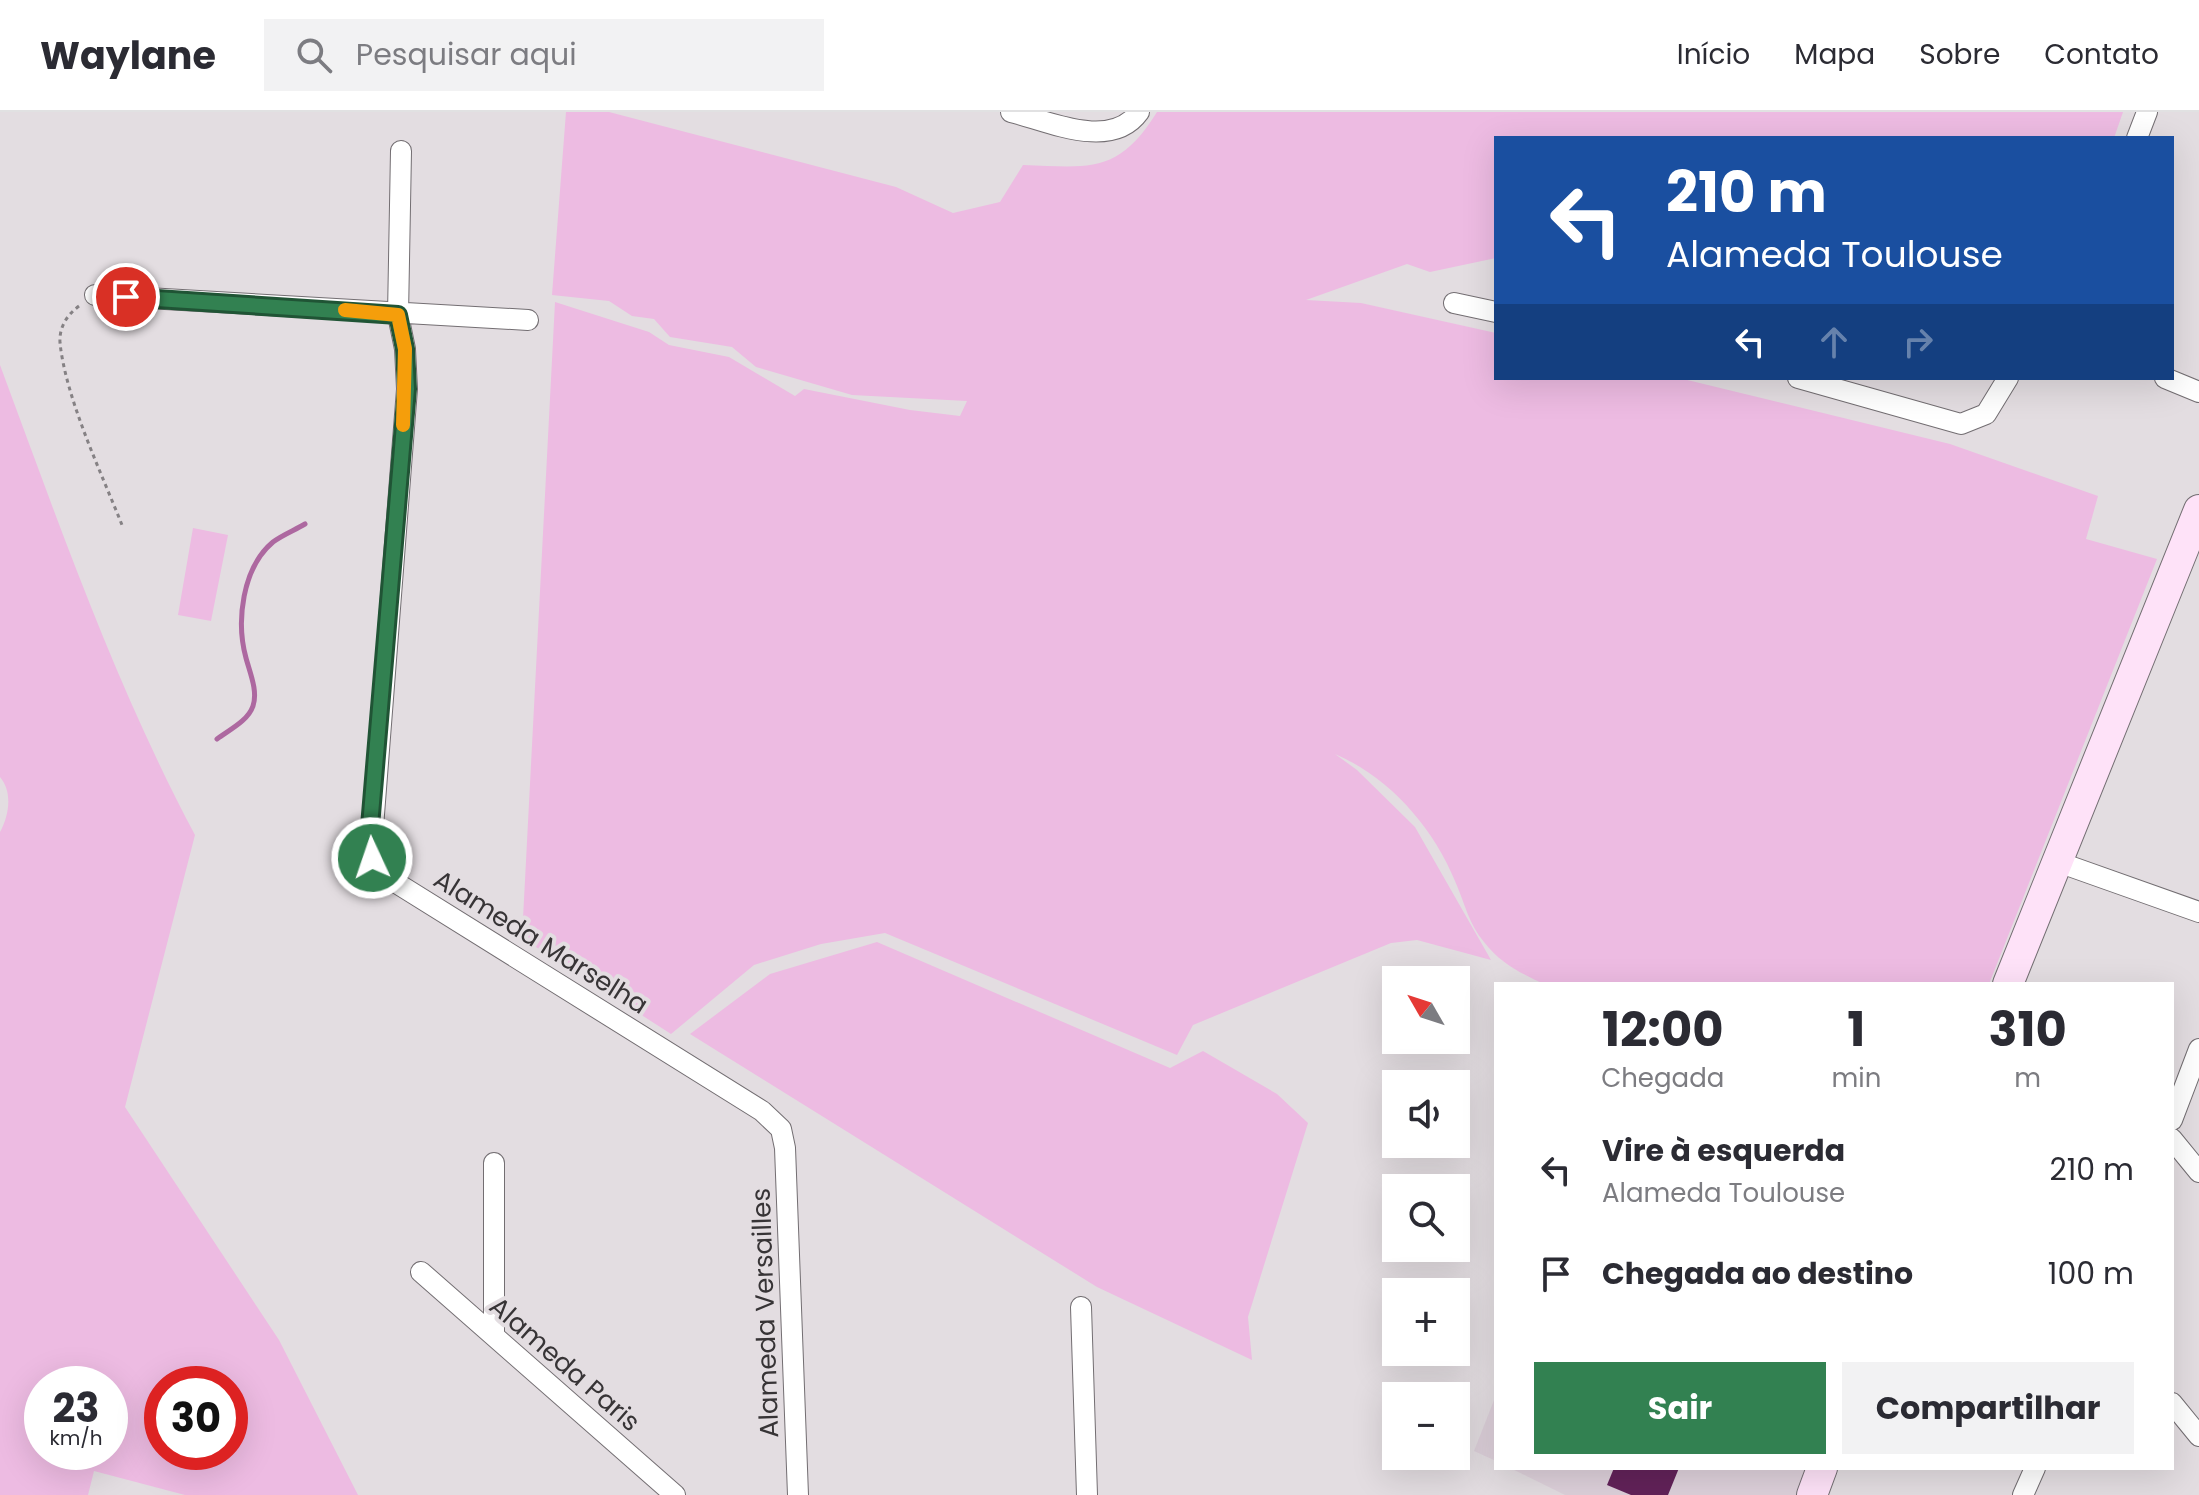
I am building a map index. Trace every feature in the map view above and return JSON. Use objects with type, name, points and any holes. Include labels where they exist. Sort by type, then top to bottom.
[{"type":"main road","points":[[2009,982],[2199,510]]},
{"type":"main road","points":[[1812,1495],[1821,1470]]},
{"type":"street","points":[[1011,112],[1095,132],[1109,132],[1123,127],[1139,112]]},
{"type":"street","points":[[2138,136],[2147,112]]},
{"type":"street","name":"Alameda Marselha","points":[[401,151],[398,315],[405,349],[407,389],[369,838],[372,858],[390,879],[762,1111],[781,1129]]},
{"type":"street","points":[[95,295],[398,315],[528,320]]},
{"type":"street","points":[[1454,303],[1494,312]]},
{"type":"street","points":[[1805,380],[1961,424],[1986,414],[2007,380]]},
{"type":"street","points":[[2170,380],[2199,392]]},
{"type":"street","points":[[2058,862],[2199,912]]},
{"type":"street","points":[[2174,1115],[2199,1049]]},
{"type":"street","name":"Alameda Versailles","points":[[781,1129],[785,1148],[798,1495]]},
{"type":"street","points":[[2174,1141],[2199,1172]]},
{"type":"street","points":[[494,1163],[494,1336]]},
{"type":"street","name":"Alameda Paris","points":[[421,1272],[675,1495]]},
{"type":"street","points":[[1081,1307],[1087,1495]]},
{"type":"street","points":[[2174,1405],[2199,1436]]},
{"type":"path","points":[[95,295],[67,315],[60,340],[90,444],[122,525]]},
{"type":"shaded area","points":[[566,112],[609,112],[896,187],[953,213],[1000,202],[1023,165],[1084,166],[1115,157],[1143,132],[1157,112],[2123,112],[2115,136],[1494,136],[1494,258],[1430,272],[1407,264],[1306,300],[1361,303],[1494,333],[1494,380],[1687,380],[1950,444],[2098,496],[2086,539],[2157,559],[1990,982],[1540,982],[1504,962],[1479,935],[1446,861],[1422,823],[1407,806],[1373,776],[1335,754],[1357,770],[1415,827],[1491,960],[1417,940],[1391,943],[1193,1025],[1177,1055],[885,933],[821,944],[754,965],[671,1034],[522,938],[555,302],[649,332],[669,345],[729,357],[795,396],[804,389],[910,410],[960,416],[967,401],[852,395],[756,367],[732,347],[670,337],[654,319],[632,316],[609,301],[552,295]]},
{"type":"shaded area","points":[[0,365],[114,662],[195,835],[125,1107],[279,1340],[358,1495],[185,1495],[94,1471],[88,1495],[0,1495],[0,832],[8,804],[0,777]]},
{"type":"shaded area","points":[[193,528],[228,535],[211,621],[178,615]]},
{"type":"shaded area","points":[[877,942],[1170,1068],[1203,1051],[1277,1094],[1308,1123],[1248,1317],[1252,1360],[1097,1287],[690,1034],[770,974]]},
{"type":"shaded area","points":[[1494,1400],[1494,1460],[1474,1451]]},
{"type":"shaded area","points":[[1514,1470],[1813,1470],[1804,1495],[1565,1495]]},
{"type":"building","points":[[1613,1470],[1678,1470],[1668,1495],[1631,1495],[1607,1485]]},
{"type":"waterway","points":[[217,739],[238,725],[253,706],[254,688],[243,644],[242,612],[254,566],[273,542],[305,524]]},
{"type":"slow traffic","points":[[345,310],[398,315],[405,349],[407,389],[403,425]]},
{"type":"route","points":[[126,297],[398,315],[405,349],[407,389],[369,838],[372,858]]}]
